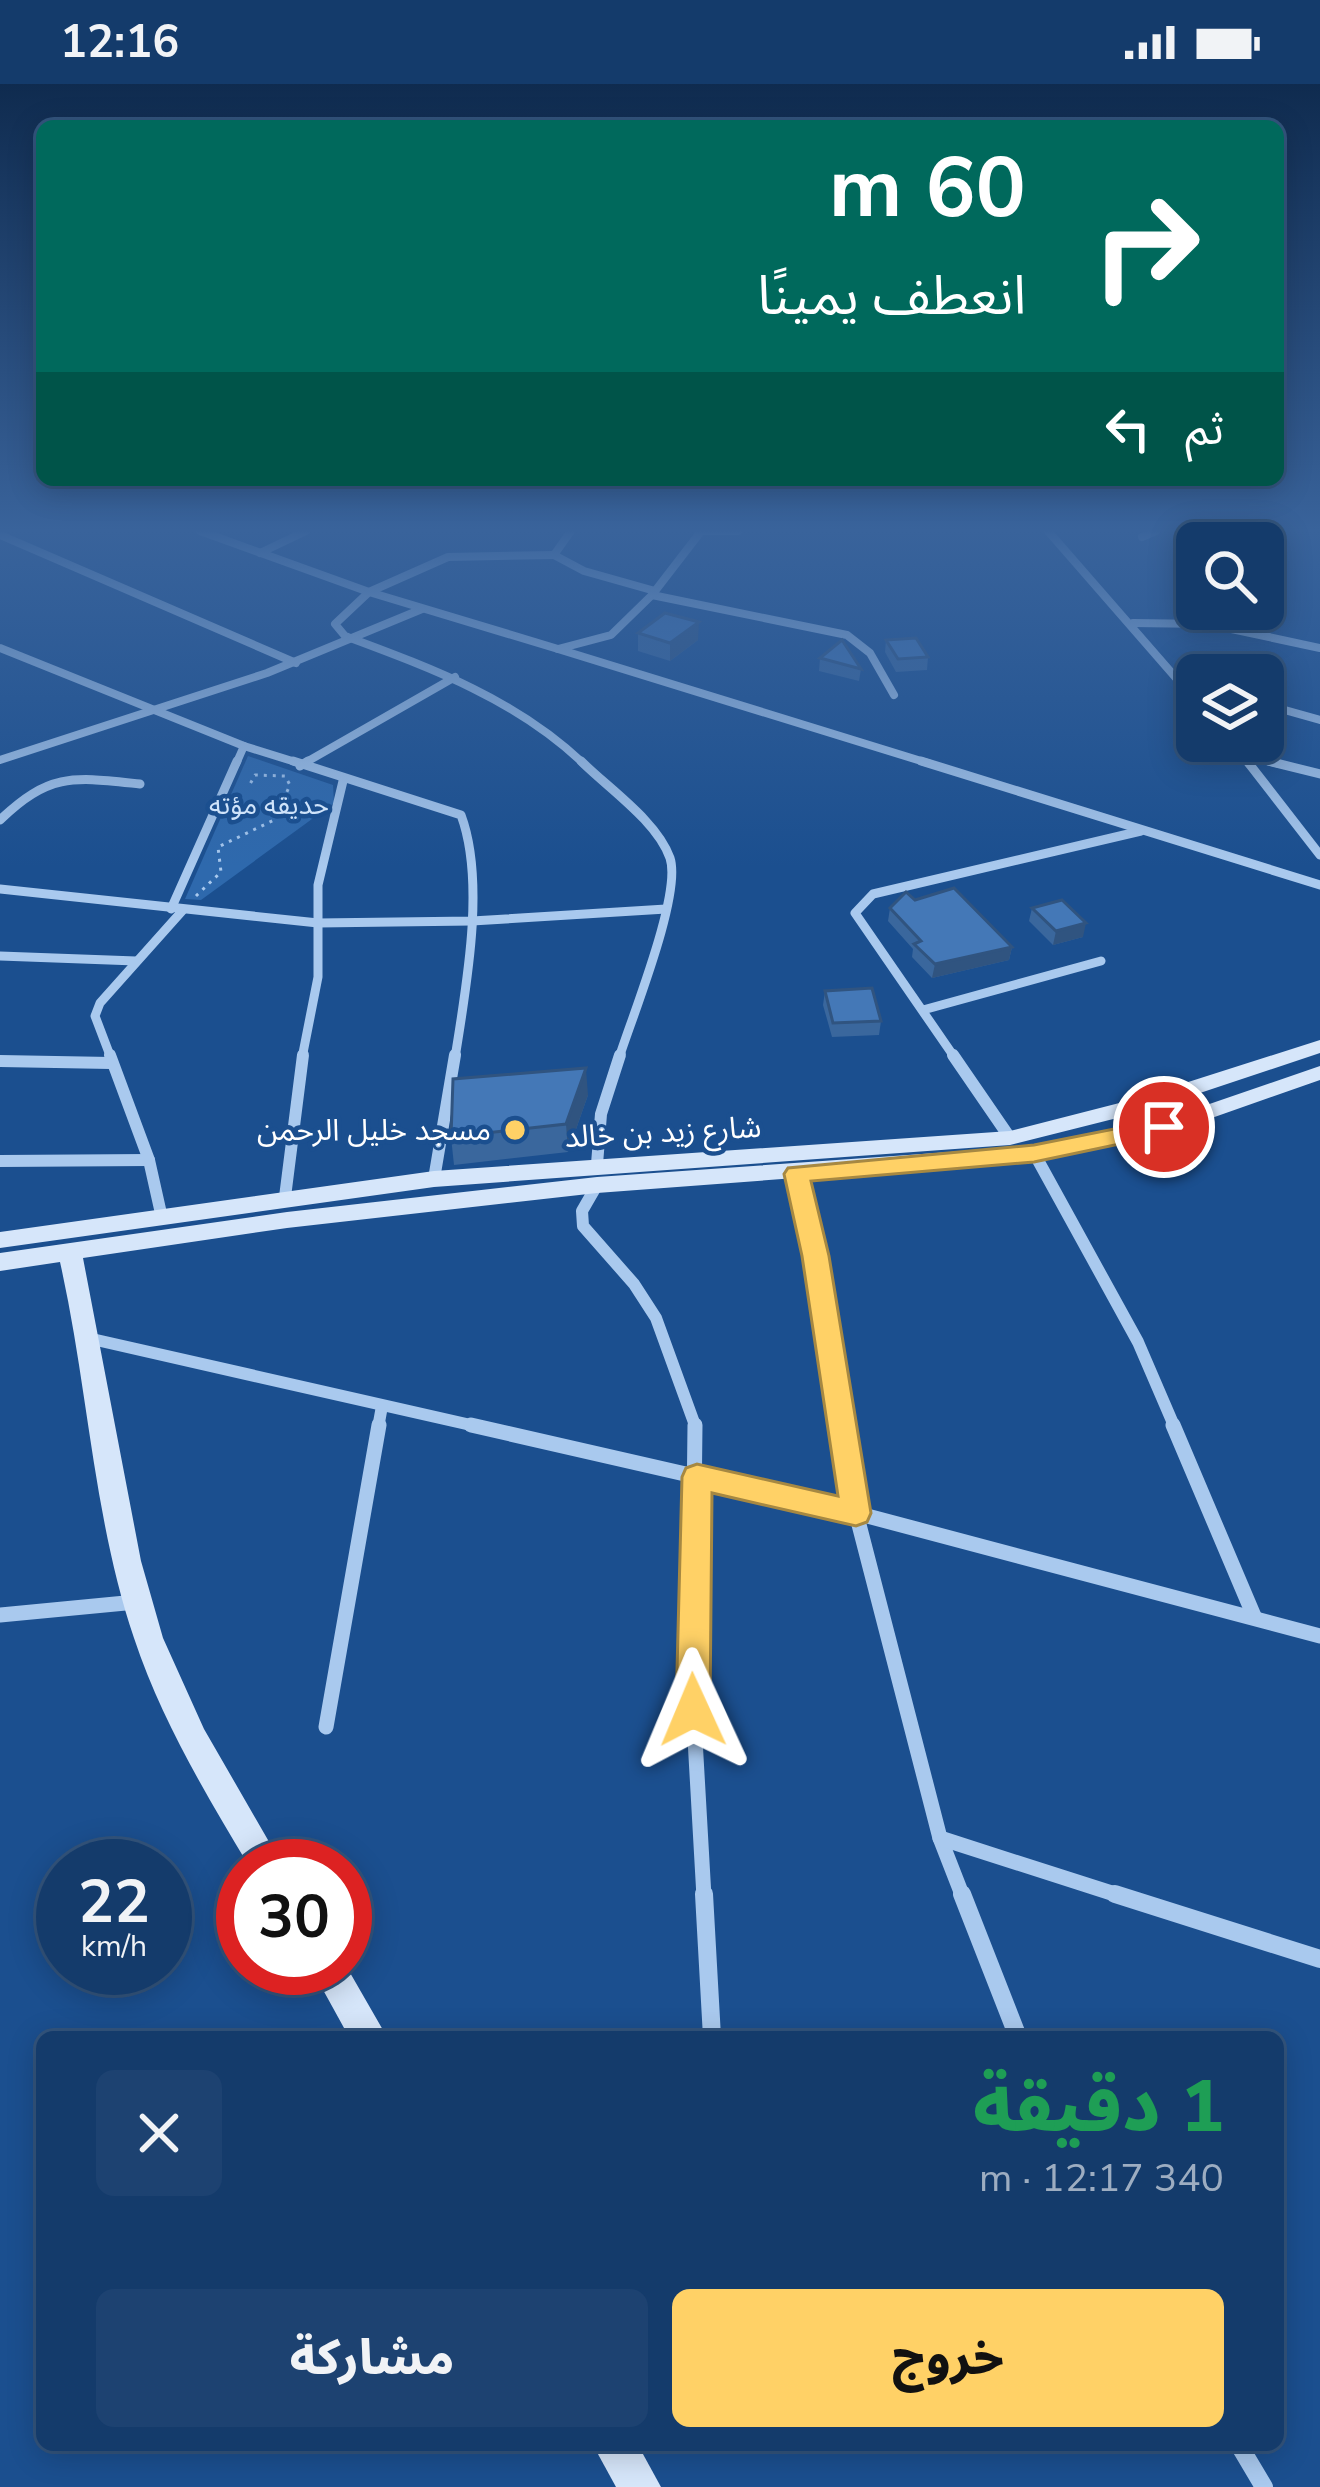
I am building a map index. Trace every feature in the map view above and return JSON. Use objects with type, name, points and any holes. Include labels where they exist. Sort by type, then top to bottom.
[{"type":"main road","name":"شارع زيد بن خالد","points":[[0,1262],[597,1175],[1010,1138],[1141,1105],[1320,1046]]},
{"type":"main road","name":"شارع زيد بن خالد","points":[[0,1240],[434,1179],[797,1174],[1034,1153],[1164,1127],[1320,1073]]},
{"type":"main road","points":[[70,1254],[92,1339],[137,1601],[186,1721],[252,1839]]},
{"type":"main road","points":[[344,1995],[365,2031]]},
{"type":"main road","points":[[618,2451],[640,2487]]},
{"type":"street","points":[[250,643],[296,663]]},
{"type":"street","points":[[0,760],[348,643]]},
{"type":"street","points":[[364,643],[455,677],[506,704],[576,757],[659,838],[674,875],[601,1114],[597,1175],[582,1211],[583,1226],[634,1284],[656,1318],[692,1413],[697,1477],[692,1685],[712,2031]]},
{"type":"street","points":[[539,643],[1320,885]]},
{"type":"street","points":[[558,649],[580,643]]},
{"type":"street","points":[[858,643],[870,653],[894,695]]},
{"type":"street","points":[[1149,643],[1176,676]]},
{"type":"street","points":[[0,648],[244,746],[343,781],[444,806],[460,815],[468,840],[472,921],[468,983],[434,1179]]},
{"type":"street","points":[[300,766],[455,677]]},
{"type":"street","points":[[1284,710],[1320,720]]},
{"type":"street","points":[[162,1218],[149,1160],[96,1010],[182,906],[244,746]]},
{"type":"street","points":[[1249,762],[1320,855]]},
{"type":"street","points":[[1269,762],[1320,774]]},
{"type":"street","points":[[0,820],[40,784],[54,778],[140,784]]},
{"type":"street","points":[[285,1198],[298,1080],[318,977],[318,886],[343,781]]},
{"type":"street","points":[[1010,1138],[855,914],[873,894],[1143,830]]},
{"type":"street","points":[[0,889],[318,923],[472,921],[666,909]]},
{"type":"street","points":[[0,956],[136,961]]},
{"type":"street","points":[[923,1010],[1101,961]]},
{"type":"street","points":[[0,1061],[111,1063]]},
{"type":"street","points":[[1034,1153],[1138,1342],[1254,1616]]},
{"type":"street","points":[[0,1161],[149,1160]]},
{"type":"street","points":[[797,1174],[816,1256],[856,1513],[940,1838],[1016,2031]]},
{"type":"street","points":[[92,1339],[856,1513],[1320,1636]]},
{"type":"street","points":[[326,1727],[382,1406]]},
{"type":"street","points":[[0,1615],[137,1601]]},
{"type":"street","points":[[940,1838],[1320,1959]]},
{"type":"street","points":[[1243,2451],[1264,2487]]},
{"type":"path","points":[[182,906],[221,872],[218,847],[274,820],[290,785],[286,776],[255,775],[249,787]]},
{"type":"green space","name":"حديقه مؤته","points":[[248,756],[333,785],[334,803],[201,900],[185,899]]},
{"type":"building","points":[[844,643],[861,669],[820,658]]},
{"type":"building","points":[[888,643],[919,643],[928,657],[898,659]]},
{"type":"building","points":[[954,888],[1012,947],[935,964],[914,944],[921,941],[890,908],[906,892],[915,900]]},
{"type":"building","points":[[1062,900],[1086,923],[1056,931],[1032,908]]},
{"type":"building","points":[[872,988],[881,1021],[833,1023],[825,991]]},
{"type":"building","points":[[586,1068],[566,1124],[451,1137],[453,1079]]},
{"type":"place","name":"مسجد خليل الرحمن","points":[[515,1130]]},
{"type":"route","points":[[693,1710],[697,1477],[856,1513],[816,1256],[797,1174],[1034,1153],[1164,1127]]}]
